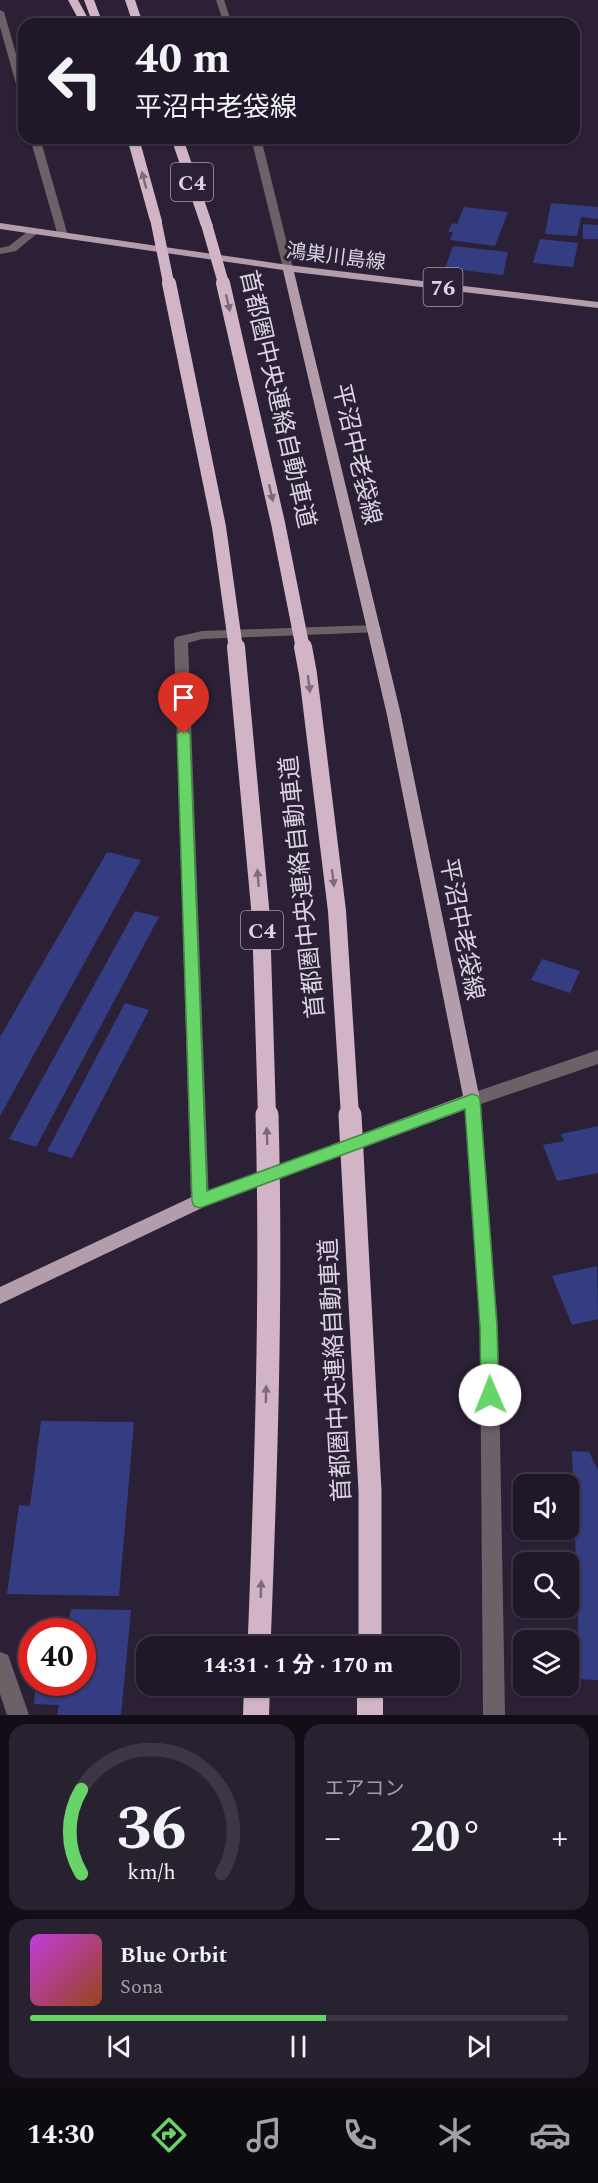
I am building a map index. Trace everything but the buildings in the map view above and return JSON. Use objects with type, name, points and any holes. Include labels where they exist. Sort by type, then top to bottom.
[{"type":"highway","points":[[73,0],[83,18]]},
{"type":"highway","points":[[89,0],[96,18]]},
{"type":"highway","points":[[130,0],[136,18]]},
{"type":"highway","name":"首都圏中央連絡自動車道","points":[[135,144],[156,221],[219,527],[240,674],[261,918],[269,1196],[265,1490],[259,1636]]},
{"type":"highway","name":"首都圏中央連絡自動車道","points":[[179,144],[207,226],[226,292],[308,674],[337,911],[355,1192],[370,1491],[370,1636]]},
{"type":"highway","points":[[256,1715],[257,1696]]},
{"type":"highway","points":[[370,1696],[370,1715]]},
{"type":"main road","name":"鴻巣川島線","points":[[0,226],[288,268],[598,305]]},
{"type":"main road","name":"平沼中老袋線","points":[[288,268],[394,716],[472,1100]]},
{"type":"main road","points":[[0,1296],[200,1201],[472,1100]]},
{"type":"street","points":[[220,0],[226,18]]},
{"type":"street","points":[[0,12],[18,76]]},
{"type":"street","points":[[37,144],[63,236]]},
{"type":"street","points":[[257,144],[288,268]]},
{"type":"street","points":[[0,251],[12,249],[35,231]]},
{"type":"street","points":[[200,1201],[181,640],[202,636],[374,629]]},
{"type":"street","points":[[494,1715],[489,1327],[472,1100],[598,1057]]},
{"type":"street","points":[[0,1663],[18,1715]]},
{"type":"route","points":[[184,734],[200,1201],[472,1100],[489,1327],[490,1395]]}]
